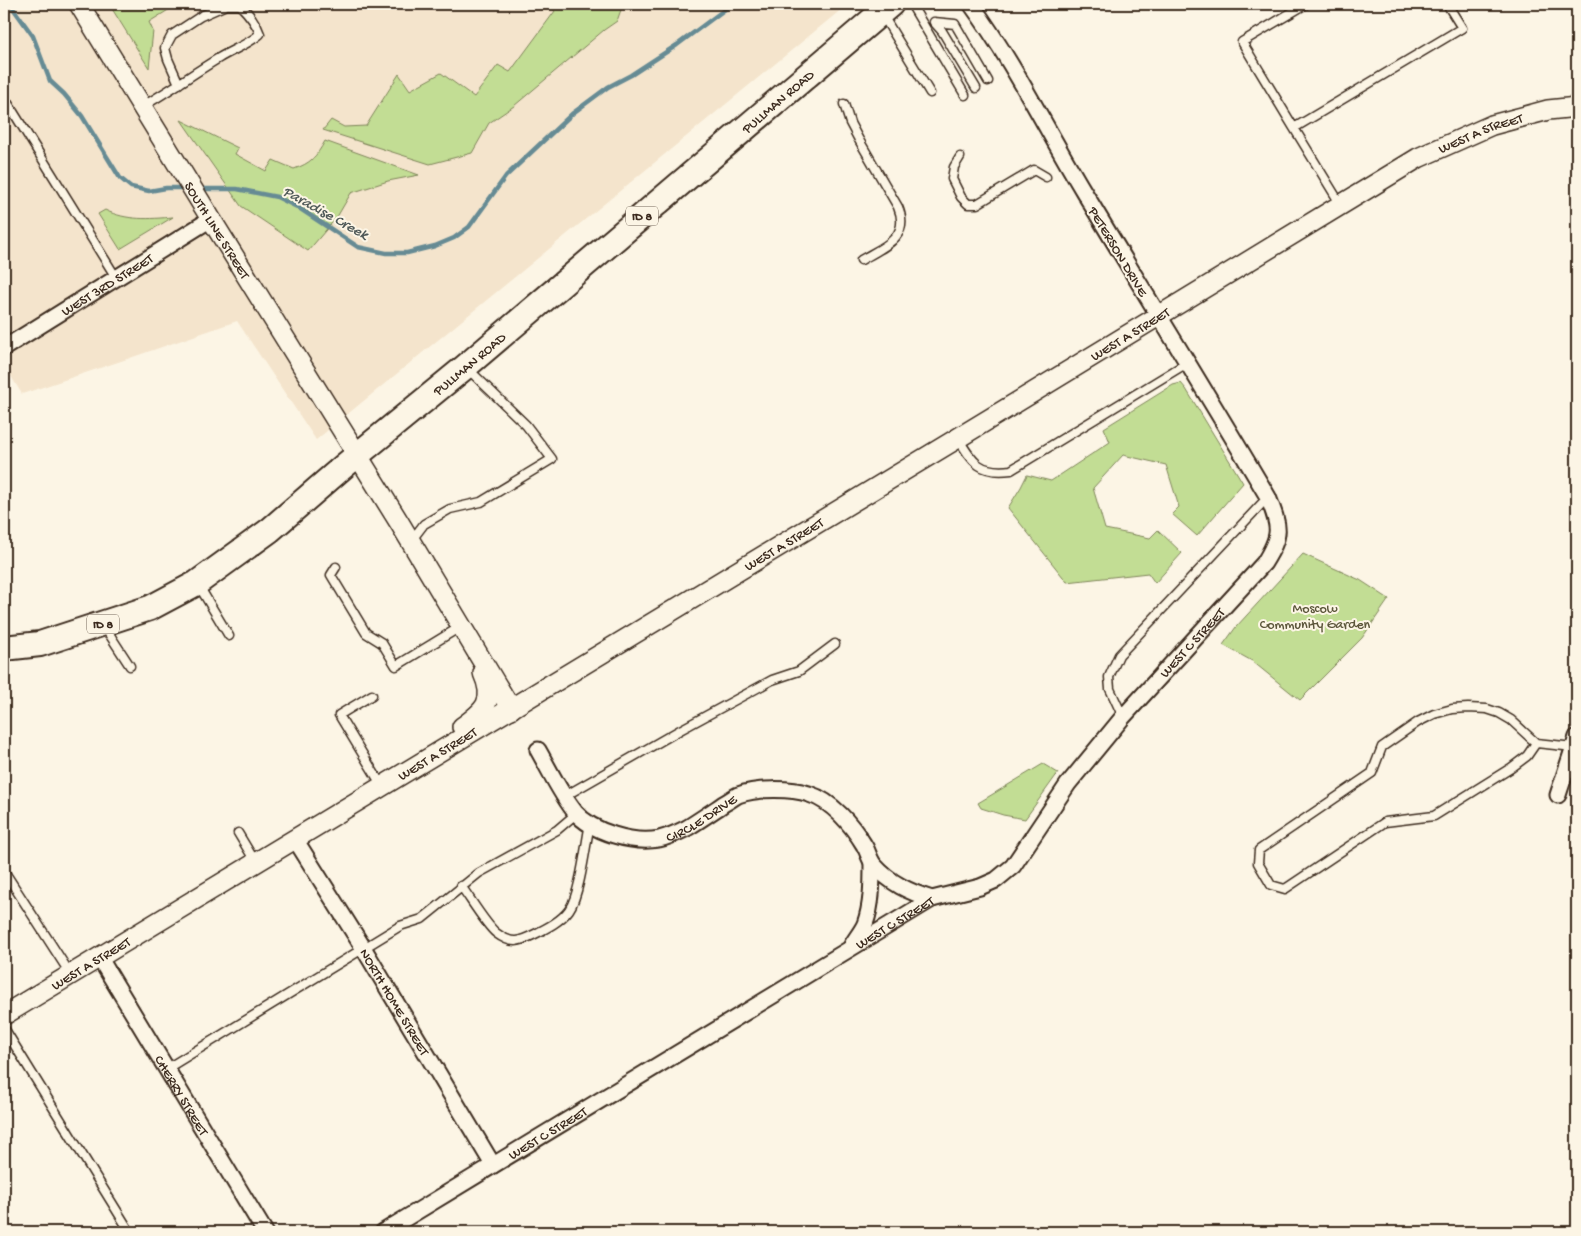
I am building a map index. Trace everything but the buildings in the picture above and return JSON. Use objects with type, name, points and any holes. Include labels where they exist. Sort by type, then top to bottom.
[{"type":"main road","name":"PULLMAN ROAD","points":[[4,648],[40,644],[103,624],[150,608],[197,583],[270,530],[466,367],[886,8]]},
{"type":"street","name":"SOUTH LINE STREET","points":[[79,4],[411,541],[464,632]]},
{"type":"street","name":"PETERSON DRIVE","points":[[971,4],[987,25],[1055,143],[1268,497]]},
{"type":"street","name":"WEST A STREET","points":[[4,1015],[1418,158],[1492,125],[1548,110],[1577,107]]},
{"type":"street","name":"WEST 3RD STREET","points":[[4,348],[117,279],[207,213]]},
{"type":"street","name":"WEST C STREET","points":[[383,1232],[932,899],[980,887],[996,880],[1013,866],[1068,784],[1123,717],[1264,563],[1274,546],[1278,531],[1275,515],[1268,497]]},
{"type":"street","points":[[464,632],[511,709]]},
{"type":"street","points":[[382,786],[478,716],[488,703],[488,684],[464,632]]},
{"type":"street","points":[[1558,795],[1575,742]]},
{"type":"street","name":"CIRCLE DRIVE","points":[[538,750],[576,813],[590,824],[612,836],[646,840],[660,839],[686,828],[738,795],[777,789],[810,794],[836,810],[865,846],[872,863],[870,904],[864,925],[850,949]]},
{"type":"street","name":"NORTH HOME STREET","points":[[295,839],[364,949],[493,1165]]},
{"type":"street","name":"CIRCLE DRIVE","points":[[872,863],[888,879],[912,893],[932,899]]},
{"type":"street","name":"CHERRY STREET","points":[[99,957],[265,1232]]},
{"type":"lane","points":[[911,4],[965,95]]},
{"type":"lane","points":[[1306,4],[1242,42],[1341,205]]},
{"type":"lane","points":[[1294,128],[1462,28],[1447,4]]},
{"type":"lane","points":[[142,107],[179,84],[208,64],[254,40],[260,34],[258,26],[240,5],[226,5],[200,16],[172,35],[165,48],[179,84]]},
{"type":"lane","points":[[886,8],[930,93]]},
{"type":"lane","points":[[976,88],[942,31],[934,22],[955,24],[988,81]]},
{"type":"lane","points":[[4,98],[117,279]]},
{"type":"lane","points":[[844,104],[850,124],[898,207],[902,220],[898,235],[892,242],[861,260]]},
{"type":"lane","points":[[960,157],[954,167],[952,179],[961,197],[968,204],[978,204],[1034,170],[1046,177]]},
{"type":"lane","points":[[958,438],[975,464],[998,472],[1011,470],[1187,362]]},
{"type":"lane","points":[[411,541],[424,524],[450,509],[481,502],[552,458],[526,425],[466,367]]},
{"type":"lane","points":[[1123,717],[1110,690],[1109,677],[1119,655],[1268,497]]},
{"type":"lane","points":[[336,567],[331,575],[361,625],[366,633],[382,643],[396,666],[464,632]]},
{"type":"lane","points":[[197,583],[229,636]]},
{"type":"lane","points":[[103,624],[130,666]]},
{"type":"lane","points":[[565,796],[772,680],[799,671],[835,644]]},
{"type":"lane","points":[[372,695],[338,715],[382,786]]},
{"type":"lane","points":[[1536,743],[1527,756],[1511,768],[1434,816],[1385,822],[1285,889],[1271,885],[1258,863],[1259,850],[1372,773],[1382,747],[1418,722],[1434,714],[1452,709],[1488,710],[1499,713],[1511,720],[1536,743],[1575,742]]},
{"type":"lane","points":[[166,1069],[400,926],[422,918],[479,873],[557,830],[576,813]]},
{"type":"lane","points":[[461,886],[495,932],[509,940],[520,942],[560,919],[570,909],[575,898],[590,824]]},
{"type":"lane","points":[[238,833],[256,863]]},
{"type":"lane","points":[[4,874],[6,874],[71,975]]},
{"type":"lane","points":[[4,1028],[130,1232]]},
{"type":"shaded area","points":[[4,4],[848,4],[316,440],[237,321],[22,394],[4,365]]},
{"type":"green space","points":[[109,4],[178,4],[149,22],[153,31],[149,68]]},
{"type":"green space","points":[[544,4],[623,4],[617,21],[514,106],[489,123],[472,153],[430,164],[323,130],[331,120],[344,127],[366,126],[399,74],[410,90],[441,73],[474,97],[498,65],[510,72],[555,11]]},
{"type":"green space","points":[[181,120],[238,148],[235,154],[266,171],[273,160],[294,169],[309,162],[325,141],[419,175],[388,181],[351,193],[337,217],[308,251],[241,206]]},
{"type":"green space","points":[[105,210],[130,218],[173,217],[120,249],[98,214]]},
{"type":"green space","points":[[1181,383],[1243,483],[1197,536],[1172,514],[1179,507],[1166,465],[1123,455],[1093,488],[1105,529],[1150,538],[1158,530],[1182,553],[1155,583],[1148,573],[1067,582],[1008,508],[1027,475],[1051,481],[1110,442],[1104,428],[1173,385]]},
{"type":"green space","name":"Moscow Community Garden","points":[[1303,554],[1360,580],[1389,599],[1362,638],[1300,700],[1252,661],[1223,645],[1236,627]]},
{"type":"green space","points":[[1043,764],[1058,773],[1025,819],[981,808],[978,803]]},
{"type":"waterway","name":"Paradise Creek","points":[[10,4],[33,36],[50,81],[64,94],[82,116],[120,178],[131,187],[149,191],[166,188],[187,188]]},
{"type":"waterway","name":"Paradise Creek","points":[[199,189],[237,189],[277,197],[299,208],[358,247],[386,253],[407,253],[435,246],[454,238],[469,227],[506,176],[573,113],[608,87],[631,75],[677,45],[732,4]]}]
